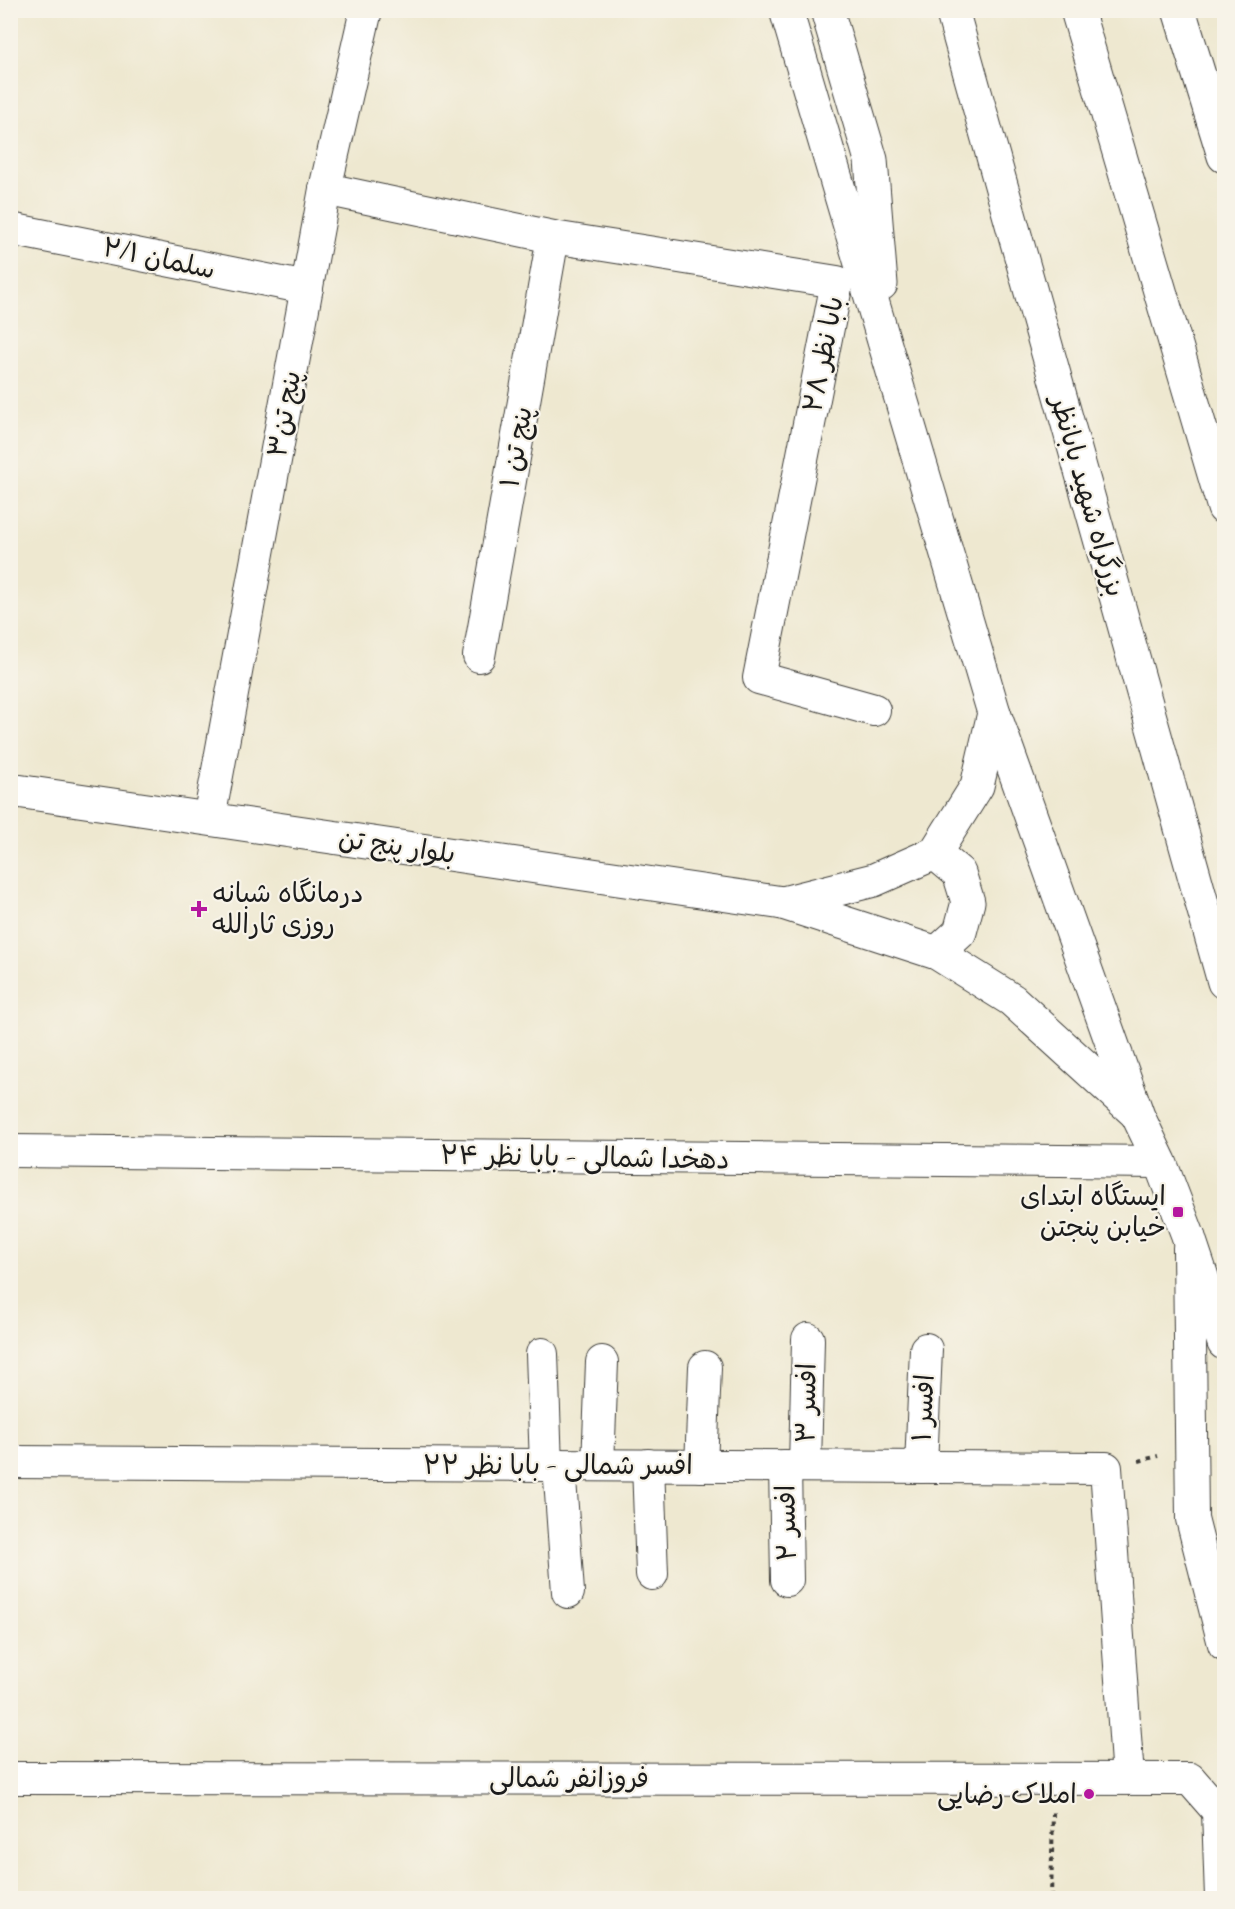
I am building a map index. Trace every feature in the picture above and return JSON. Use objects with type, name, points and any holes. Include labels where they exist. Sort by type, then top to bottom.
[{"type":"main road","points":[[786,10],[994,713],[1138,1116],[1160,1162],[1189,1238],[1224,1343]]},
{"type":"main road","points":[[827,10],[871,160],[886,350]]},
{"type":"main road","name":"بزرگراه شهید بابانظر","points":[[952,10],[1224,982]]},
{"type":"main road","points":[[1077,10],[1224,508]]},
{"type":"main road","points":[[1179,10],[1224,156]]},
{"type":"main road","points":[[783,903],[874,880],[935,852],[977,786],[994,713]]},
{"type":"main road","name":"بلوار پنج تن","points":[[10,790],[783,903]]},
{"type":"main road","points":[[935,852],[959,873],[968,902],[960,932],[937,953]]},
{"type":"main road","points":[[783,903],[937,953],[1012,1000],[1138,1116]]},
{"type":"street","name":"پنج تن۳","points":[[209,819],[325,189],[366,10]]},
{"type":"street","name":"بابا نظر ۲۸","points":[[325,189],[553,237],[837,282],[759,678],[874,710]]},
{"type":"street","name":"سلمان ۲/۱","points":[[10,229],[307,288]]},
{"type":"street","name":"پنج تن ۱","points":[[479,656],[553,237]]},
{"type":"street","name":"دهخدا شمالی - بابا نظر ۲۴","points":[[10,1151],[1160,1162]]},
{"type":"street","points":[[1189,1238],[1192,1519],[1224,1644]]},
{"type":"street","name":"افسر ۳","points":[[795,1466],[808,1339]]},
{"type":"street","name":"افسر ۱","points":[[921,1467],[926,1349]]},
{"type":"street","points":[[542,1354],[567,1592]]},
{"type":"street","points":[[598,1465],[602,1362]]},
{"type":"street","points":[[701,1466],[705,1367]]},
{"type":"street","name":"افسر شمالی - بابا نظر ۲۲","points":[[10,1462],[1106,1468]]},
{"type":"street","points":[[648,1466],[652,1574]]},
{"type":"street","name":"افسر ۲","points":[[787,1580],[795,1466]]},
{"type":"street","points":[[1106,1468],[1128,1778]]},
{"type":"street","name":"فروزانفر شمالی","points":[[10,1778],[1190,1779],[1218,1811],[1221,1899]]},
{"type":"path","points":[[1106,1468],[1191,1449]]},
{"type":"path","points":[[1051,1899],[1053,1778]]},
{"type":"place","name":"درمانگاه شبانه روزی ثارالله","points":[[199,909]]},
{"type":"place","name":"ایستگاه ابتدای خیابن پنجتن","points":[[1178,1212]]},
{"type":"place","name":"املاک رضایی","points":[[1089,1794]]}]
